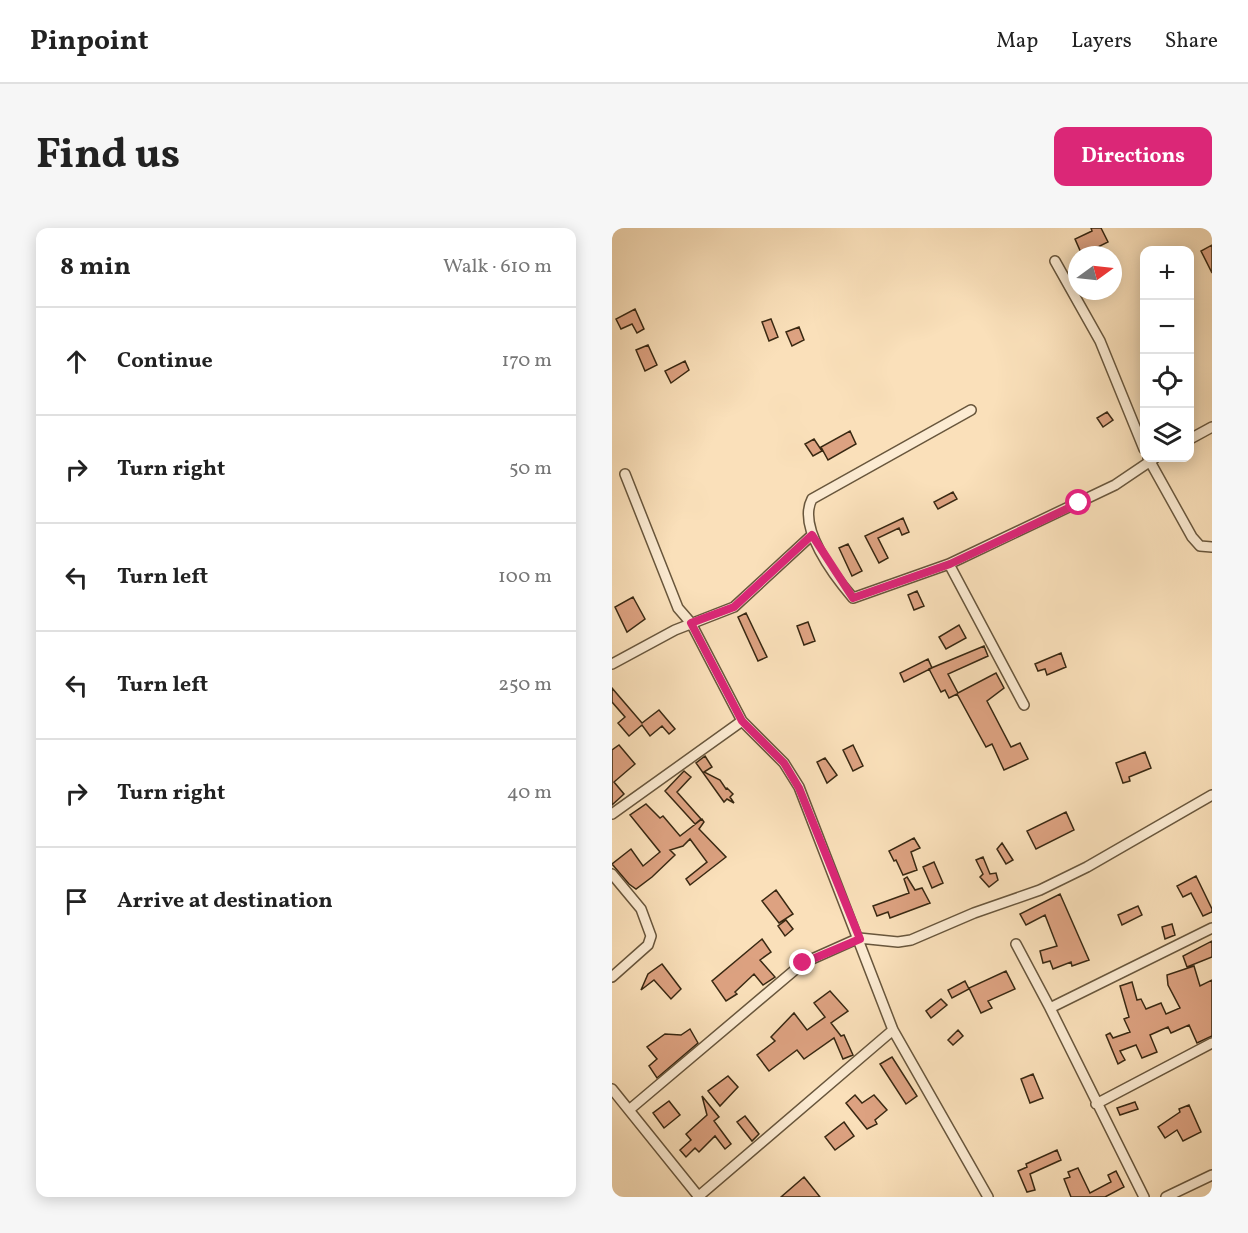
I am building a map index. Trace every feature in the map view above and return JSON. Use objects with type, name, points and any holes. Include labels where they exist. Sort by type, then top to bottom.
[{"type":"street","points":[[1055,261],[1100,341],[1140,439]]},
{"type":"street","points":[[971,411],[812,499],[807,514],[812,535],[853,598],[950,564],[1115,485],[1146,462]]},
{"type":"street","points":[[1194,437],[1212,427]]},
{"type":"street","points":[[1153,462],[1192,537],[1200,546],[1212,547]]},
{"type":"street","points":[[625,474],[678,608],[691,623],[742,721],[784,763],[799,788],[860,939],[893,1030],[988,1197]]},
{"type":"street","points":[[612,664],[645,644],[734,607],[812,535]]},
{"type":"street","points":[[950,564],[1024,705]]},
{"type":"street","points":[[612,814],[742,721]]},
{"type":"street","points":[[628,1110],[803,963],[860,939],[898,942],[911,940],[974,913],[1040,890],[1087,867],[1212,795]]},
{"type":"street","points":[[612,874],[641,909],[651,936],[648,945],[612,977]]},
{"type":"street","points":[[1050,1008],[1212,928]]},
{"type":"street","points":[[1016,944],[1144,1197]]},
{"type":"street","points":[[612,1089],[699,1197],[893,1030]]},
{"type":"street","points":[[1096,1104],[1212,1043]]},
{"type":"street","points":[[1166,1197],[1212,1175]]},
{"type":"building","points":[[1091,228],[1101,228],[1108,242],[1100,246],[1078,246],[1075,239],[1092,231]]},
{"type":"building","points":[[1212,245],[1212,273],[1201,251]]},
{"type":"building","points":[[635,309],[644,329],[637,333],[632,324],[621,329],[616,319]]},
{"type":"building","points":[[771,319],[778,337],[769,341],[762,322]]},
{"type":"building","points":[[799,327],[804,340],[792,346],[786,332]]},
{"type":"building","points":[[648,345],[657,365],[645,371],[636,350]]},
{"type":"building","points":[[685,361],[689,370],[671,383],[665,371]]},
{"type":"building","points":[[1107,412],[1113,420],[1103,427],[1097,418]]},
{"type":"building","points":[[850,431],[856,444],[828,460],[821,447]]},
{"type":"building","points":[[814,439],[822,451],[813,456],[805,444]]},
{"type":"building","points":[[953,492],[957,499],[938,509],[934,502]]},
{"type":"building","points":[[903,518],[909,532],[902,535],[899,528],[878,538],[888,558],[879,563],[865,536]]},
{"type":"building","points":[[848,544],[862,571],[852,576],[839,548]]},
{"type":"building","points":[[917,591],[924,606],[914,610],[908,595]]},
{"type":"building","points":[[633,597],[645,619],[627,632],[615,607]]},
{"type":"building","points":[[746,613],[767,657],[758,661],[738,617]]},
{"type":"building","points":[[808,622],[815,641],[804,645],[797,626]]},
{"type":"building","points":[[959,625],[966,638],[946,649],[939,637]]},
{"type":"building","points":[[984,646],[988,656],[948,674],[958,693],[996,673],[1004,688],[987,701],[1011,747],[1020,743],[1028,759],[1004,770],[992,744],[986,747],[957,694],[949,698],[945,690],[941,692],[929,669]]},
{"type":"building","points":[[1061,653],[1066,667],[1047,675],[1045,669],[1038,671],[1035,664]]},
{"type":"building","points":[[928,659],[932,668],[904,682],[900,673]]},
{"type":"building","points":[[612,688],[642,723],[659,710],[675,729],[669,734],[662,726],[650,736],[642,725],[629,736],[618,723],[625,717],[612,702]]},
{"type":"building","points":[[619,745],[635,764],[614,782],[624,794],[612,805],[612,750]]},
{"type":"building","points":[[853,745],[863,766],[853,771],[843,750]]},
{"type":"building","points":[[1145,752],[1151,768],[1129,777],[1130,781],[1123,783],[1116,763]]},
{"type":"building","points":[[705,756],[712,767],[704,772],[720,780],[733,794],[730,797],[734,803],[727,799],[724,802],[696,763]]},
{"type":"building","points":[[825,758],[837,775],[827,783],[817,762]]},
{"type":"building","points":[[684,771],[691,777],[677,792],[701,819],[695,824],[665,791]]},
{"type":"building","points":[[646,804],[660,818],[663,816],[680,836],[702,819],[704,822],[699,829],[726,857],[690,885],[686,879],[707,862],[690,839],[683,846],[670,850],[675,855],[636,889],[612,864],[631,849],[643,866],[660,852],[630,815]]},
{"type":"building","points":[[1066,812],[1074,830],[1036,849],[1027,831]]},
{"type":"building","points":[[914,838],[920,848],[911,852],[917,870],[903,875],[889,851]]},
{"type":"building","points":[[1002,843],[1013,860],[1006,864],[997,849]]},
{"type":"building","points":[[983,857],[990,874],[996,873],[998,880],[989,887],[980,877],[983,874],[976,860]]},
{"type":"building","points":[[934,862],[943,883],[932,888],[923,867]]},
{"type":"building","points":[[1196,876],[1212,909],[1212,912],[1203,916],[1191,893],[1183,897],[1177,886]]},
{"type":"building","points":[[907,877],[915,890],[922,888],[930,903],[890,918],[888,912],[877,916],[873,906],[909,893],[904,879]]},
{"type":"building","points":[[776,890],[793,914],[779,923],[762,901]]},
{"type":"building","points":[[1060,894],[1089,960],[1072,966],[1071,962],[1053,969],[1050,961],[1043,963],[1040,951],[1057,946],[1045,915],[1026,925],[1020,914]]},
{"type":"building","points":[[1138,906],[1142,915],[1122,925],[1118,915]]},
{"type":"building","points":[[786,920],[793,929],[785,936],[778,926]]},
{"type":"building","points":[[1172,924],[1175,935],[1165,939],[1162,927]]},
{"type":"building","points":[[762,939],[771,952],[760,960],[775,977],[763,985],[754,974],[735,992],[737,994],[726,1001],[712,981]]},
{"type":"building","points":[[1212,941],[1212,957],[1187,967],[1183,956]]},
{"type":"building","points":[[662,964],[681,989],[671,999],[654,980],[641,990],[648,974]]},
{"type":"building","points":[[1194,966],[1200,986],[1212,980],[1212,1036],[1197,1043],[1189,1025],[1171,1033],[1168,1027],[1150,1035],[1157,1052],[1142,1058],[1136,1045],[1120,1051],[1125,1060],[1118,1064],[1106,1035],[1110,1033],[1113,1038],[1130,1032],[1124,1019],[1129,1017],[1120,986],[1132,982],[1137,1000],[1141,999],[1146,1009],[1161,1003],[1166,1014],[1180,1008],[1168,985],[1167,975]]},
{"type":"building","points":[[1006,971],[1015,989],[988,1001],[992,1008],[981,1013],[969,988]]},
{"type":"building","points":[[965,981],[969,989],[952,998],[948,990]]},
{"type":"building","points":[[830,991],[848,1011],[831,1023],[841,1036],[844,1035],[853,1055],[843,1059],[834,1038],[804,1059],[797,1050],[769,1071],[757,1055],[775,1041],[771,1037],[794,1013],[807,1030],[825,1017],[814,1003]]},
{"type":"building","points":[[941,999],[947,1005],[931,1018],[926,1011]]},
{"type":"building","points":[[690,1029],[698,1043],[657,1078],[649,1066],[657,1059],[647,1047],[665,1034],[681,1035]]},
{"type":"building","points":[[958,1030],[963,1036],[953,1045],[948,1040]]},
{"type":"building","points":[[892,1057],[917,1096],[906,1104],[880,1064]]},
{"type":"building","points":[[1033,1074],[1043,1098],[1030,1103],[1021,1079]]},
{"type":"building","points":[[728,1076],[738,1087],[720,1106],[708,1091]]},
{"type":"building","points":[[855,1095],[862,1103],[874,1095],[887,1110],[875,1120],[877,1124],[867,1129],[846,1103]]},
{"type":"building","points":[[702,1096],[719,1117],[714,1121],[731,1144],[725,1149],[715,1136],[699,1152],[695,1148],[686,1157],[680,1150],[691,1140],[686,1134],[707,1115]]},
{"type":"building","points":[[669,1101],[680,1115],[664,1128],[653,1113]]},
{"type":"building","points":[[1135,1102],[1138,1109],[1120,1115],[1117,1108]]},
{"type":"building","points":[[1189,1105],[1201,1132],[1183,1141],[1177,1130],[1165,1138],[1158,1127],[1180,1112],[1179,1109]]},
{"type":"building","points":[[745,1116],[759,1134],[752,1141],[737,1122]]},
{"type":"building","points":[[844,1122],[854,1136],[835,1150],[825,1137]]},
{"type":"building","points":[[1057,1150],[1061,1160],[1030,1174],[1035,1190],[1027,1192],[1018,1171],[1027,1167],[1026,1164]]},
{"type":"building","points":[[1078,1168],[1090,1193],[1111,1182],[1108,1175],[1116,1171],[1124,1187],[1105,1197],[1071,1197],[1064,1179],[1070,1177],[1068,1172]]},
{"type":"building","points":[[804,1177],[820,1197],[781,1197]]},
{"type":"route","points":[[803,963],[860,939],[799,788],[784,763],[742,721],[691,623],[734,607],[812,535],[843,587],[853,598],[950,564],[1079,503]]}]
